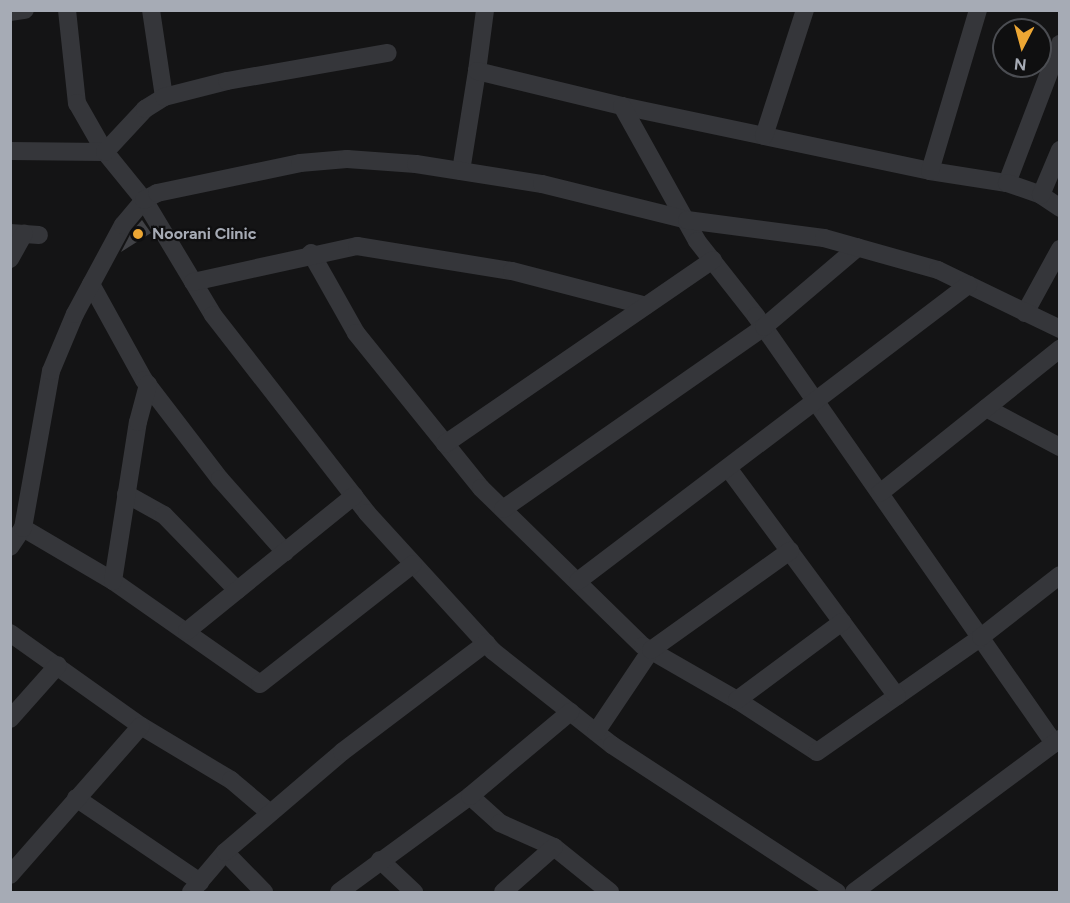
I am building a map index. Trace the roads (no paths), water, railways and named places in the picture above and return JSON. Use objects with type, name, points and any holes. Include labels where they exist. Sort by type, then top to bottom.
[{"type":"street","points":[[10,12],[25,10]]},
{"type":"street","points":[[67,10],[77,103],[105,152],[144,200],[213,315],[354,496],[413,564],[486,643],[596,732],[837,892]]},
{"type":"street","points":[[151,10],[164,97]]},
{"type":"street","points":[[462,171],[485,10]]},
{"type":"street","points":[[764,136],[805,10]]},
{"type":"street","points":[[930,171],[978,10]]},
{"type":"street","points":[[1007,183],[1059,44]]},
{"type":"street","points":[[10,152],[105,152],[145,109],[164,97],[227,81],[388,53]]},
{"type":"street","points":[[477,71],[622,106],[930,171],[1007,183],[1041,195],[1059,208]]},
{"type":"street","points":[[622,106],[712,260],[764,327],[981,638],[1057,741],[854,892]]},
{"type":"street","points":[[1041,195],[1059,150]]},
{"type":"street","points":[[10,547],[23,528],[51,371],[91,284],[123,225],[144,200],[157,193],[322,160],[393,163],[462,171],[542,184],[687,220],[824,238],[938,270],[1059,329]]},
{"type":"street","points":[[10,259],[25,234]]},
{"type":"street","points":[[193,282],[311,254],[357,246],[512,271],[646,306]]},
{"type":"street","points":[[502,509],[764,327],[858,247]]},
{"type":"street","points":[[1025,313],[1059,249]]},
{"type":"street","points":[[311,254],[356,333],[502,509],[651,650],[737,700],[817,752],[981,638],[1059,575]]},
{"type":"street","points":[[446,444],[712,260]]},
{"type":"street","points":[[91,284],[148,384],[220,479],[285,552]]},
{"type":"street","points":[[578,581],[817,403],[968,285]]},
{"type":"street","points":[[880,493],[1059,349]]},
{"type":"street","points":[[113,581],[126,494],[148,384]]},
{"type":"street","points":[[986,408],[1059,447]]},
{"type":"street","points":[[728,468],[897,696]]},
{"type":"street","points":[[126,494],[164,515],[237,590]]},
{"type":"street","points":[[187,631],[354,496]]},
{"type":"street","points":[[23,528],[113,581],[260,684],[413,564]]},
{"type":"street","points":[[596,732],[651,650],[790,551]]},
{"type":"street","points":[[737,700],[842,622]]},
{"type":"street","points":[[10,633],[141,726],[231,780],[270,813]]},
{"type":"street","points":[[76,798],[195,887],[225,852],[342,752],[486,643]]},
{"type":"street","points":[[10,719],[58,665]]},
{"type":"street","points":[[339,892],[470,796],[570,711]]},
{"type":"street","points":[[10,875],[141,726]]},
{"type":"street","points":[[470,796],[500,823],[554,847],[604,891]]},
{"type":"street","points":[[503,892],[554,847]]},
{"type":"street","points":[[225,852],[264,892]]},
{"type":"street","points":[[380,860],[414,892]]},
{"type":"place","name":"Noorani Clinic","points":[[138,234]]}]
